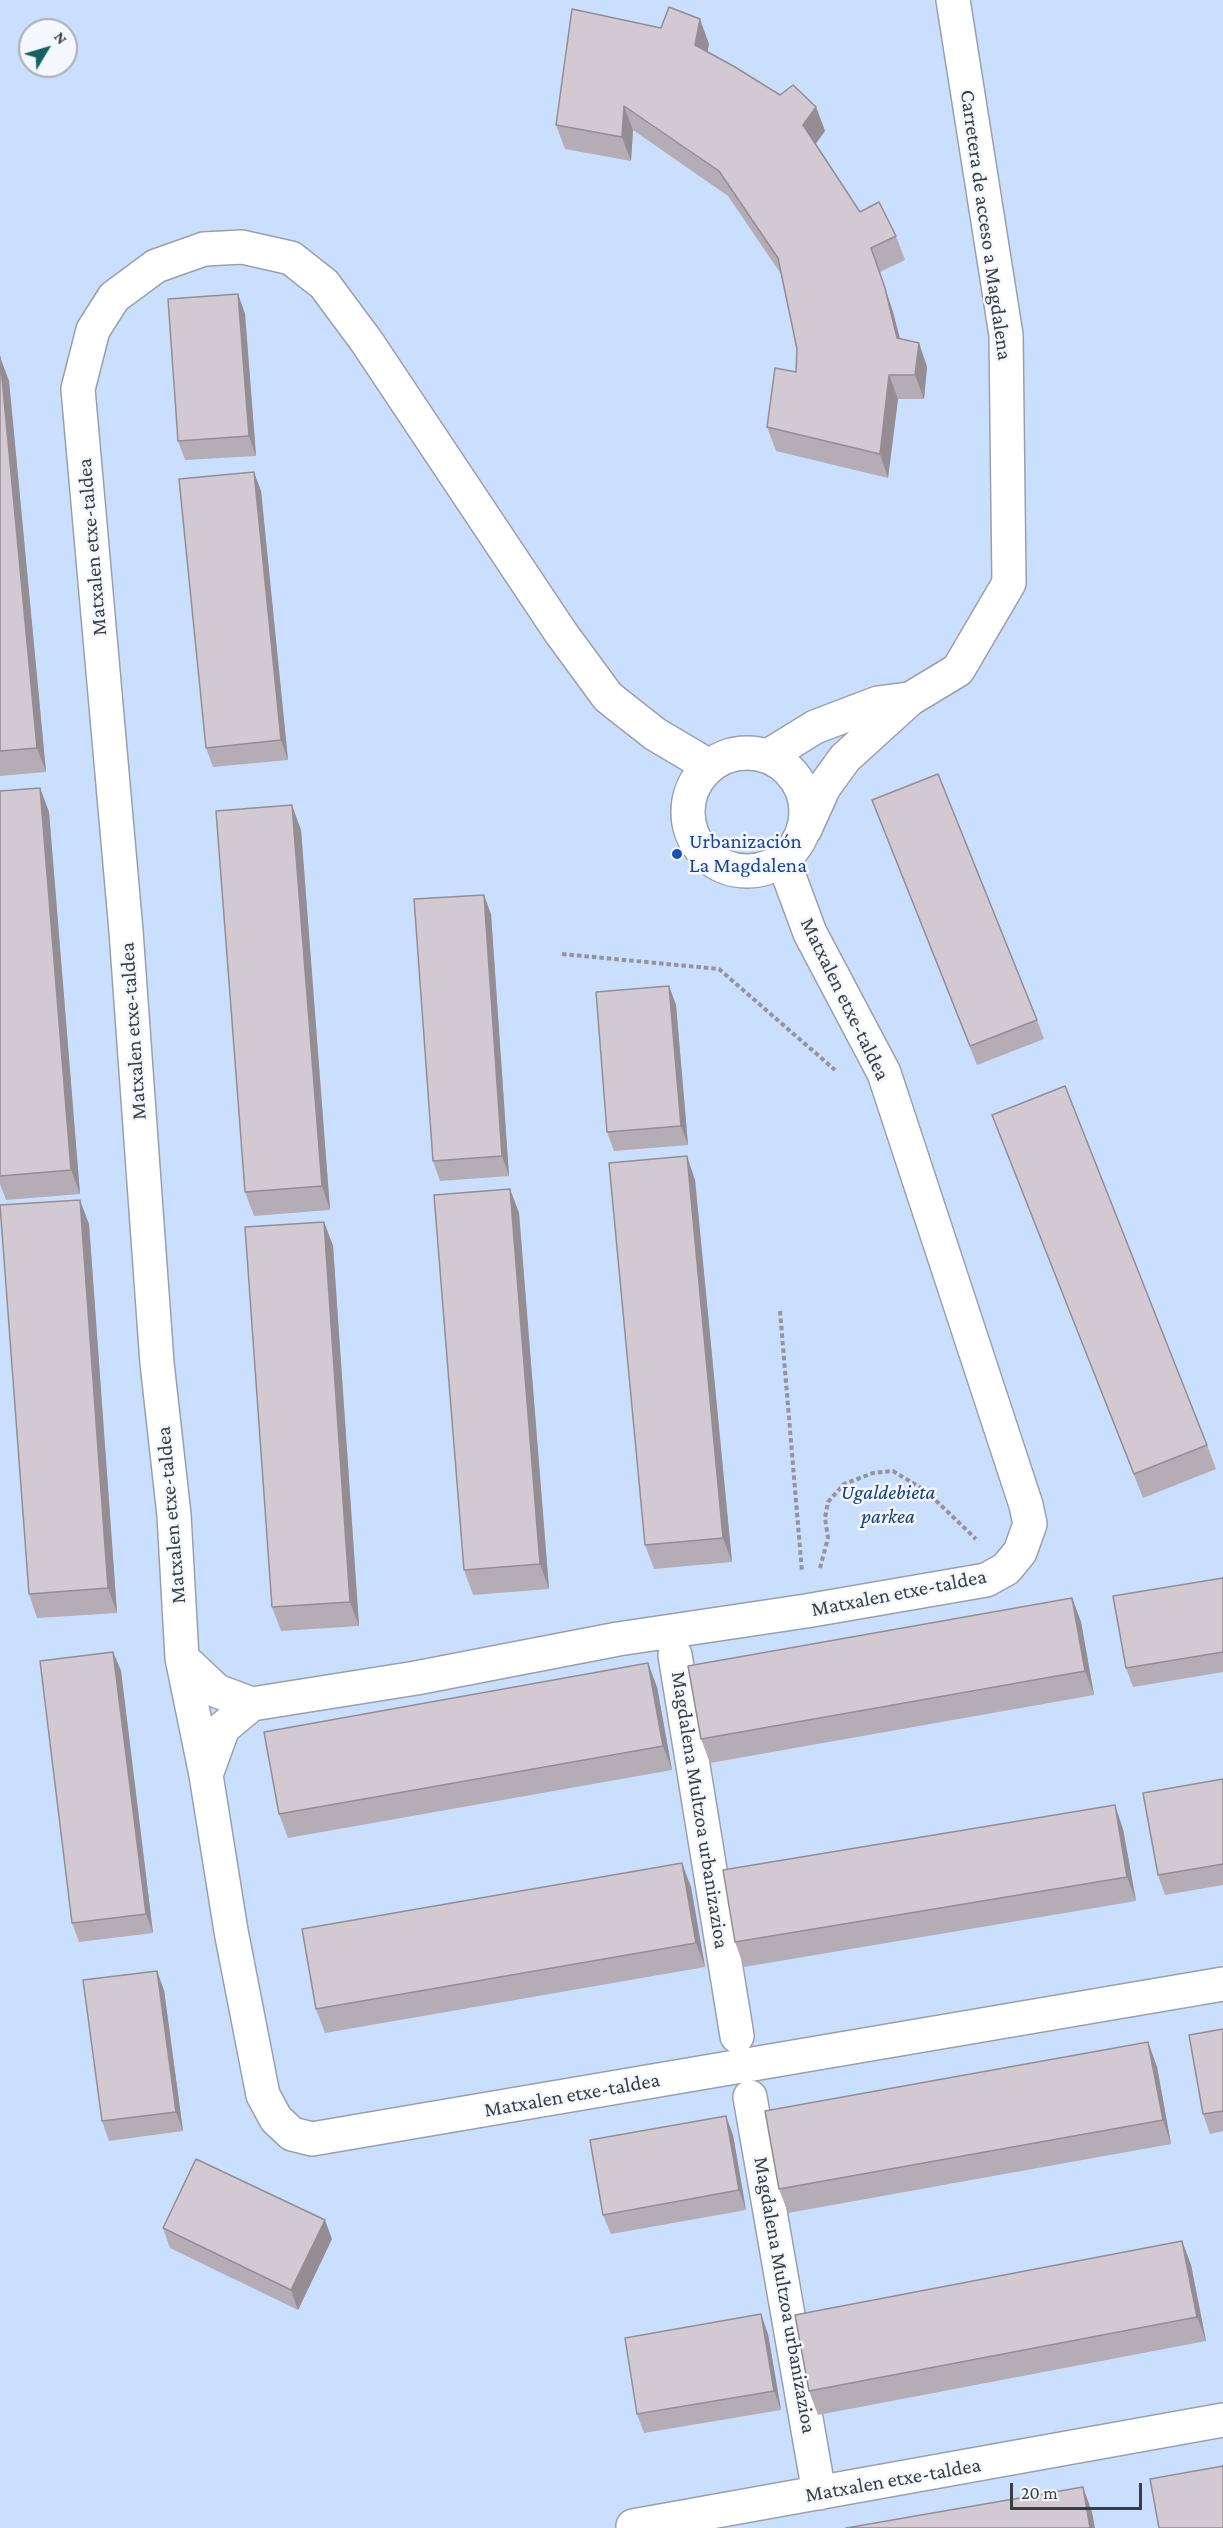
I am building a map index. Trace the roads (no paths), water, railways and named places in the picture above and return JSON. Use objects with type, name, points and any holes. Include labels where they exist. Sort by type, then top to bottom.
[{"type":"street","name":"Carretera de acceso a Magdalena","points":[[805,829],[824,787],[845,758],[910,699],[958,670],[1009,584],[1006,335],[953,0]]},
{"type":"street","name":"Matxalen etxe-taldea","points":[[709,766],[655,734],[608,697],[561,633],[367,342],[324,284],[291,258],[242,246],[204,249],[156,266],[114,297],[93,330],[78,390],[126,931],[157,1363],[174,1515],[182,1658],[206,1775],[231,1931],[263,2096],[276,2119],[292,2134],[312,2139],[1223,1984]]},
{"type":"street","name":"Carretera de acceso a Magdalena","points":[[768,756],[815,727],[878,703],[910,699]]},
{"type":"street","points":[[753,752],[768,756],[784,764],[796,777],[804,793],[807,811],[805,829],[797,846],[783,860],[765,869],[745,872],[725,867],[707,856],[695,840],[688,821],[688,801],[696,781],[709,766],[722,758],[737,753],[753,752]]},
{"type":"street","name":"Matxalen etxe-taldea","points":[[182,1658],[217,1691],[252,1704],[416,1678],[618,1640],[986,1580],[1006,1569],[1020,1552],[1030,1524],[1026,1505],[884,1073],[810,933],[783,860]]},
{"type":"street","name":"Magdalena Multzoa urbanizazioa","points":[[675,1655],[737,2036]]},
{"type":"street","name":"Matxalen etxe-taldea","points":[[206,1775],[223,1728],[252,1704]]},
{"type":"street","name":"Magdalena Multzoa urbanizazioa","points":[[750,2097],[819,2493]]},
{"type":"street","name":"Matxalen etxe-taldea","points":[[633,2526],[1223,2420]]},
{"type":"place","name":"Urbanización La Magdalena","points":[[677,854]]},
{"type":"park label","name":"Ugaldebieta parkea","points":[[888,1505]]}]
